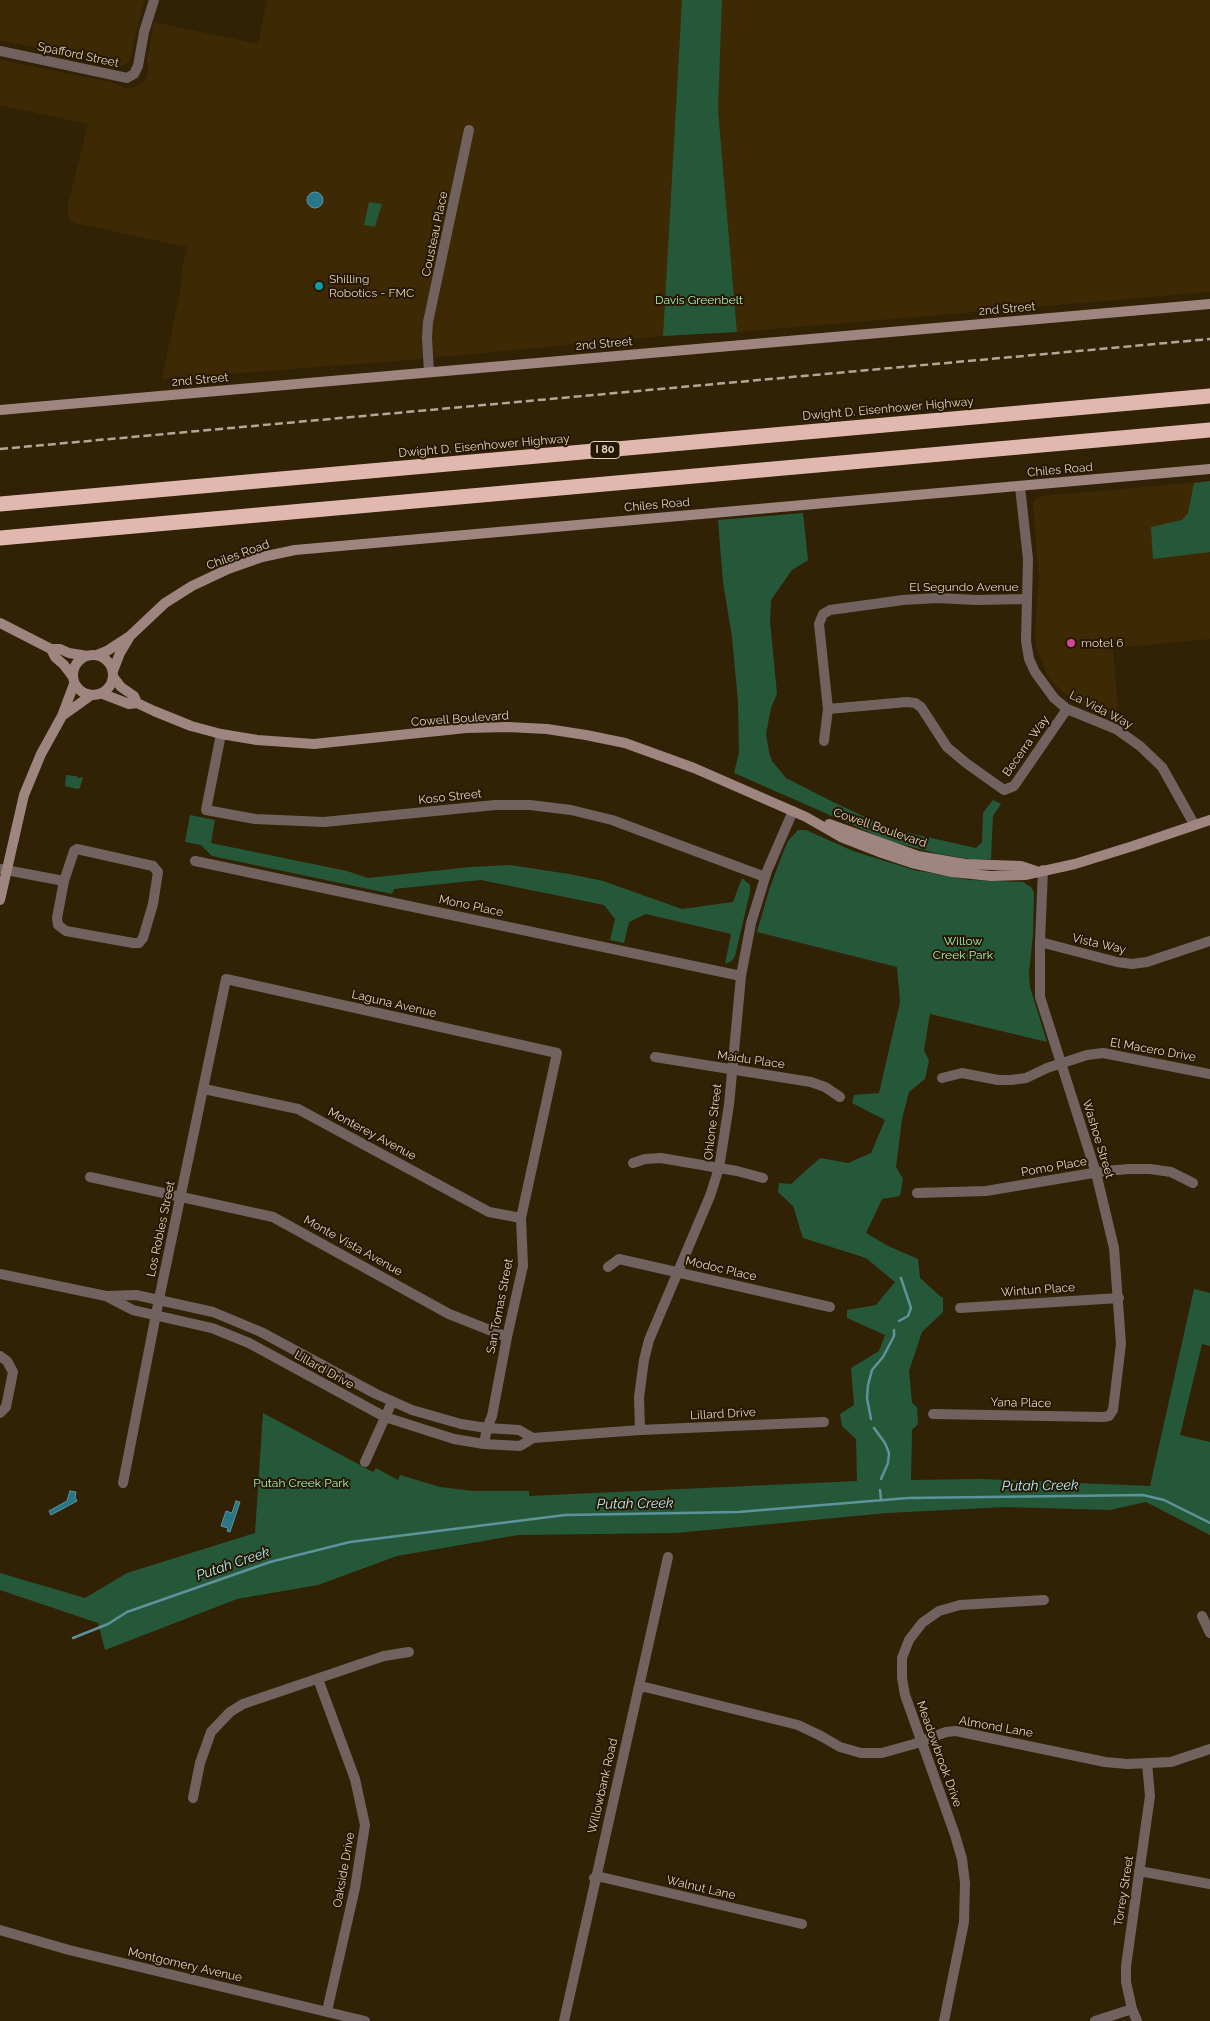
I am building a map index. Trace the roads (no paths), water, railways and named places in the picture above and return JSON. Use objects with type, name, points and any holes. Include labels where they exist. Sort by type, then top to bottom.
[{"type":"highway","name":"Dwight D. Eisenhower Highway","points":[[0,504],[1210,396]]},
{"type":"highway","points":[[0,538],[1210,430]]},
{"type":"street","name":"Spafford Street","points":[[0,51],[127,78],[134,74],[138,66],[144,32],[154,0]]},
{"type":"street","name":"Cousteau Place","points":[[429,372],[428,322],[469,130]]},
{"type":"street","name":"2nd Street","points":[[0,410],[1210,304]]},
{"type":"street","name":"Chiles Road","points":[[130,636],[166,603],[192,586],[228,569],[262,557],[295,550],[1210,469]]},
{"type":"street","name":"La Vida Way","points":[[1020,487],[1028,559],[1026,641],[1028,659],[1043,685],[1067,709],[1116,729],[1140,746],[1162,768],[1194,824]]},
{"type":"street","name":"El Segundo Avenue","points":[[824,742],[828,709],[819,624],[823,614],[830,610],[903,600],[938,598],[976,600],[1027,599]]},
{"type":"street","points":[[0,623],[51,649],[60,649],[76,655],[106,659],[114,674]]},
{"type":"street","points":[[0,900],[3,870],[24,795],[41,754],[62,716],[74,680],[76,664],[107,651],[130,636]]},
{"type":"street","points":[[62,716],[90,696],[103,694],[112,684],[117,660],[130,636]]},
{"type":"street","points":[[51,649],[55,658],[64,664],[78,689],[90,696]]},
{"type":"street","name":"Cowell Boulevard","points":[[114,674],[121,687],[134,696],[138,703]]},
{"type":"street","name":"Cowell Boulevard","points":[[103,694],[129,704],[138,703],[191,726],[257,740],[314,744],[466,728],[508,727],[586,734],[657,753],[806,817],[918,856],[965,864],[1021,866],[1039,871],[1075,864],[1210,820]]},
{"type":"street","name":"Becerra Way","points":[[828,709],[914,703],[921,707],[947,747],[1004,790],[1014,786],[1067,709]]},
{"type":"street","name":"Koso Street","points":[[222,734],[206,810],[255,819],[324,822],[495,805],[530,805],[571,810],[612,820],[765,877]]},
{"type":"street","name":"Ohlone Street","points":[[640,1430],[639,1396],[644,1360],[651,1334],[676,1272],[700,1221],[719,1168],[729,1105],[741,976],[751,923],[765,877],[793,811]]},
{"type":"street","points":[[77,849],[142,862],[153,866],[158,872],[143,938],[138,943],[66,931],[58,925],[57,918],[64,881],[74,851],[77,849]]},
{"type":"street","name":"Mono Place","points":[[195,861],[741,976]]},
{"type":"street","points":[[3,870],[64,881]]},
{"type":"street","name":"Washoe Street","points":[[1039,871],[1040,997],[1096,1173],[1114,1248],[1121,1344],[1113,1410],[1110,1416]]},
{"type":"street","name":"Vista Way","points":[[1040,942],[1117,962],[1132,964],[1147,962],[1210,941]]},
{"type":"street","name":"Laguna Avenue","points":[[226,979],[557,1053]]},
{"type":"street","name":"Los Robles Street","points":[[123,1483],[180,1196],[226,979]]},
{"type":"street","name":"San Tomas Street","points":[[484,1444],[487,1428],[492,1416],[523,1266],[522,1218],[557,1053]]},
{"type":"street","name":"El Macero Drive","points":[[942,1078],[962,1073],[998,1080],[1026,1078],[1047,1068],[1087,1055],[1102,1053],[1210,1074]]},
{"type":"street","name":"Maidu Place","points":[[655,1057],[811,1082],[825,1087],[840,1097]]},
{"type":"street","name":"Monterey Avenue","points":[[204,1089],[298,1109],[489,1212],[522,1218]]},
{"type":"street","points":[[633,1163],[645,1159],[661,1158],[763,1178]]},
{"type":"street","name":"Pomo Place","points":[[917,1193],[986,1191],[1113,1170],[1150,1169],[1171,1172],[1193,1183]]},
{"type":"street","name":"Monte Vista Avenue","points":[[90,1177],[273,1216],[449,1314],[507,1337]]},
{"type":"street","name":"Modoc Place","points":[[608,1268],[619,1259],[830,1307]]},
{"type":"street","name":"Lillard Drive","points":[[0,1274],[106,1296],[136,1294],[195,1307],[231,1318],[287,1345],[392,1402],[435,1418],[487,1428],[519,1430],[533,1438]]},
{"type":"street","name":"Lillard Drive","points":[[106,1296],[133,1310],[212,1328],[249,1343],[384,1417],[431,1433],[484,1444],[520,1446],[533,1438],[640,1430],[824,1422]]},
{"type":"street","name":"Wintun Place","points":[[960,1308],[1119,1298]]},
{"type":"street","points":[[279,1359],[287,1345]]},
{"type":"street","points":[[0,1356],[8,1362],[13,1372],[6,1407],[0,1413]]},
{"type":"street","points":[[365,1462],[392,1402]]},
{"type":"street","name":"Yana Place","points":[[933,1414],[1110,1416]]},
{"type":"street","points":[[431,1433],[435,1418]]},
{"type":"street","name":"Willowbank Road","points":[[564,2021],[594,1878],[668,1557]]},
{"type":"street","name":"Meadowbrook Drive","points":[[944,2021],[964,1922],[965,1883],[962,1859],[955,1835],[905,1695],[902,1678],[902,1658],[909,1640],[922,1623],[939,1611],[960,1605],[1044,1600]]},
{"type":"street","points":[[1202,1616],[1210,1632]]},
{"type":"street","points":[[193,1798],[204,1747],[211,1732],[224,1717],[244,1704],[384,1656],[409,1652]]},
{"type":"street","name":"Oakside Drive","points":[[318,1679],[355,1779],[365,1825],[356,1879],[327,2011]]},
{"type":"street","name":"Almond Lane","points":[[638,1689],[644,1688],[798,1725],[840,1747],[861,1753],[882,1753],[946,1732],[956,1731],[1105,1762],[1127,1764],[1171,1762],[1210,1749]]},
{"type":"street","name":"Torrey Street","points":[[1137,2021],[1132,2009],[1126,1982],[1126,1966],[1150,1796],[1147,1763]]},
{"type":"street","points":[[1140,1870],[1210,1884]]},
{"type":"street","name":"Walnut Lane","points":[[594,1878],[601,1877],[802,1924]]},
{"type":"street","name":"Montgomery Avenue","points":[[2,1931],[68,1950],[365,2021]]},
{"type":"street","points":[[1095,2021],[1132,2009]]},
{"type":"water","points":[[315,192],[323,200],[315,208],[307,200]]},
{"type":"water","points":[[70,1491],[76,1492],[75,1497],[77,1501],[51,1515],[49,1511],[67,1501]]},
{"type":"water","points":[[236,1501],[240,1502],[230,1532],[227,1531],[228,1528],[221,1526],[226,1511],[232,1513]]},
{"type":"waterway","points":[[899,1321],[908,1316],[911,1308],[901,1278]]},
{"type":"waterway","points":[[871,1419],[867,1398],[868,1385],[872,1370],[883,1357],[894,1336],[894,1330]]},
{"type":"waterway","points":[[874,1428],[885,1443],[889,1453],[888,1463],[881,1479]]},
{"type":"waterway","points":[[880,1490],[881,1500]]},
{"type":"waterway","name":"Putah Creek","points":[[73,1638],[108,1624],[127,1612],[270,1562],[350,1542],[565,1515],[738,1512],[908,1498],[1143,1495],[1164,1500],[1210,1523]]},
{"type":"railway","points":[[0,449],[1210,339]]},
{"type":"place","name":"Shilling Robotics - FMC","points":[[319,286]]},
{"type":"place","name":"motel 6","points":[[1071,643]]},
{"type":"park label","name":"Davis Greenbelt","points":[[699,300]]},
{"type":"park label","name":"Willow Creek Park","points":[[963,948]]},
{"type":"park label","name":"Putah Creek Park","points":[[301,1483]]}]
